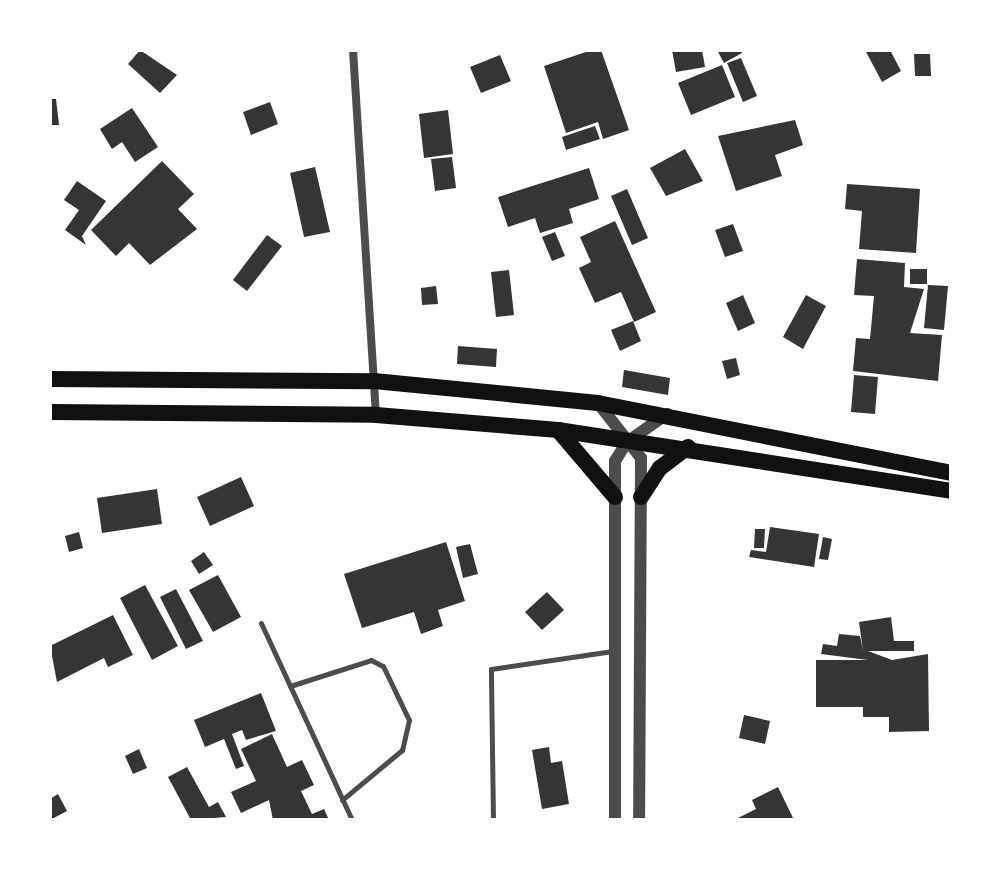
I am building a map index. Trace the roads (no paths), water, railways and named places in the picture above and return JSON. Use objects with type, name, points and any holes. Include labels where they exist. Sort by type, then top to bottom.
[{"type":"main road","points":[[50,379],[374,381],[598,403],[670,412],[951,473]]},
{"type":"main road","points":[[50,412],[376,415],[558,430],[688,447],[951,491]]},
{"type":"main road","points":[[558,430],[615,497]]},
{"type":"main road","points":[[641,497],[660,468],[688,447]]},
{"type":"street","points":[[353,50],[376,415]]},
{"type":"street","points":[[598,403],[631,439],[641,458],[639,820]]},
{"type":"street","points":[[615,820],[615,461],[631,439],[670,412]]},
{"type":"lane","points":[[261,623],[352,820]]},
{"type":"lane","points":[[493,820],[491,669],[614,651]]},
{"type":"lane","points":[[290,686],[371,660],[383,666],[409,720],[402,750],[342,800]]}]
